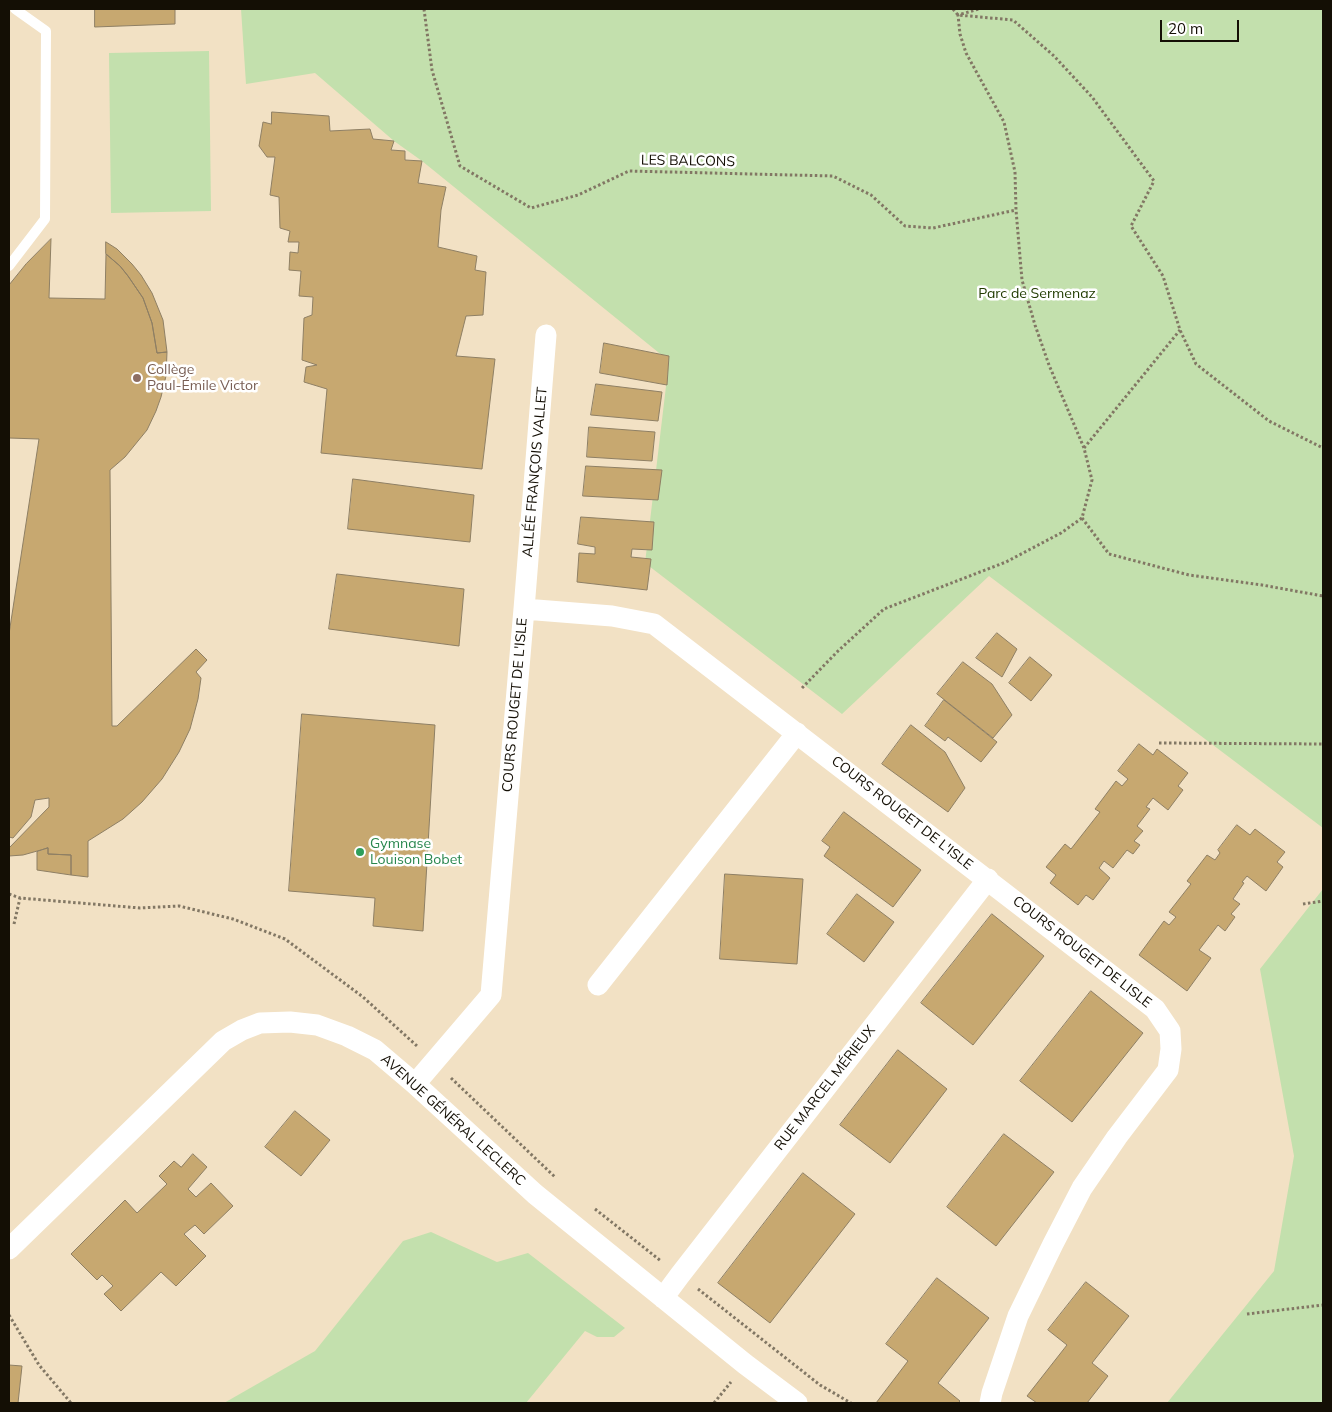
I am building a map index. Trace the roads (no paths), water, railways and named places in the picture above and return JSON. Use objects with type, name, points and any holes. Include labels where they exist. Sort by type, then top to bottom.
[{"type":"street","name":"ALLÉE FRANÇOIS VALLET","points":[[524,609],[546,335]]},
{"type":"street","name":"COURS ROUGET DE L'ISLE","points":[[414,1084],[491,994],[524,609],[612,616],[654,624],[988,879]]},
{"type":"street","points":[[598,985],[797,733]]},
{"type":"street","name":"RUE MARCEL MÉRIEUX","points":[[664,1298],[988,879]]},
{"type":"street","name":"COURS ROUGET DE LISLE","points":[[988,879],[1156,1009],[1170,1031],[1171,1049],[1168,1070],[1082,1188],[1052,1244],[1018,1316],[990,1403]]},
{"type":"street","name":"AVENUE GÉNÉRAL LECLERC","points":[[9,1249],[223,1041],[242,1030],[260,1023],[290,1022],[317,1025],[347,1036],[375,1050],[534,1194],[796,1403]]},
{"type":"lane","points":[[9,266],[46,219],[46,31],[15,9]]},
{"type":"place","name":"Collège Paul-Émile Victor","points":[[137,378]]},
{"type":"place","name":"Gymnase Louison Bobet","points":[[360,852]]},
{"type":"park label","name":"Parc de Sermenaz","points":[[1037,294]]}]
